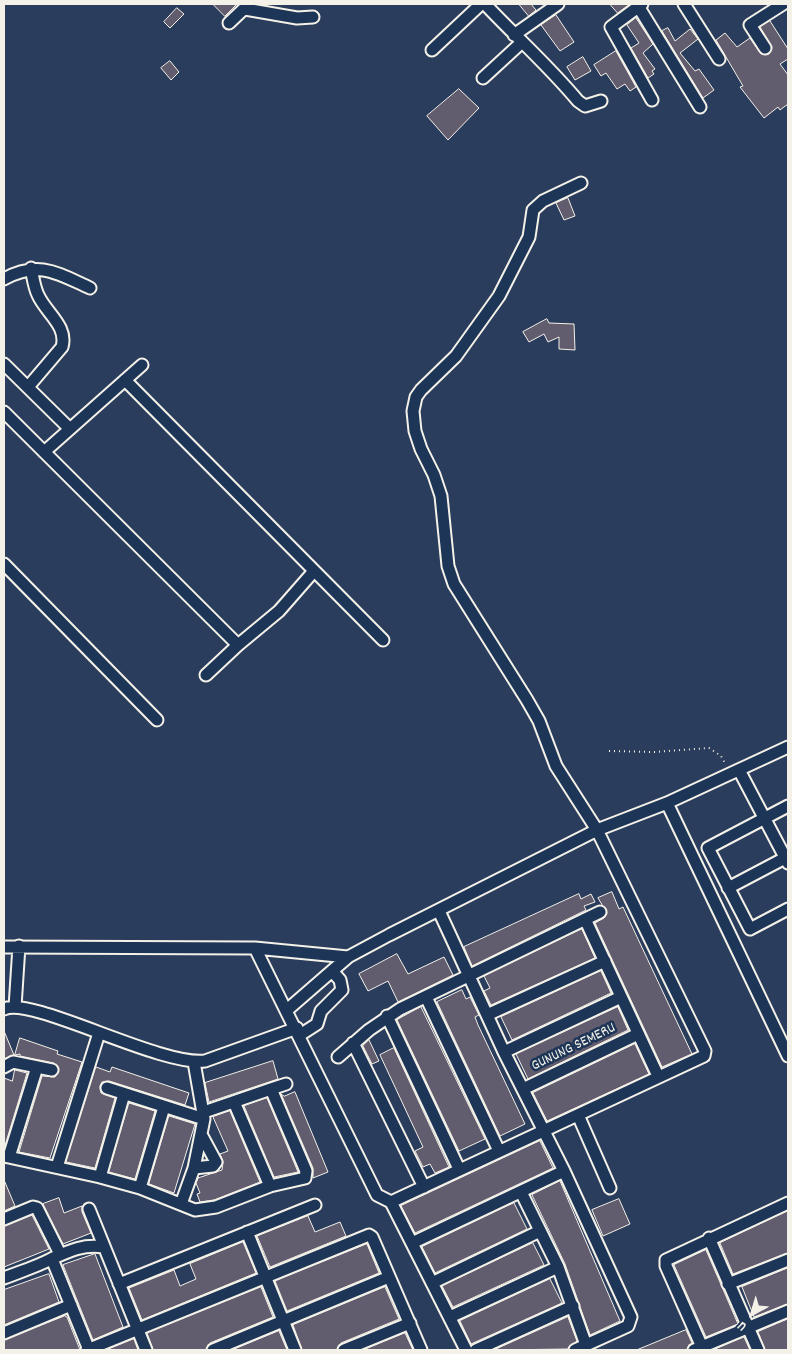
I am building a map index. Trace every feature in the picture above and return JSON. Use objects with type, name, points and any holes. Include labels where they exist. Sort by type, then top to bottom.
[{"type":"street","points":[[432,50],[481,4]]},
{"type":"street","points":[[485,4],[518,39],[542,60],[583,105],[601,101]]},
{"type":"street","points":[[484,78],[518,39],[558,4]]},
{"type":"street","points":[[684,4],[719,60]]},
{"type":"street","points":[[765,48],[750,25],[783,4],[788,12]]},
{"type":"street","points":[[652,100],[611,27],[640,5],[700,107]]},
{"type":"street","points":[[230,23],[247,7],[297,18],[313,17]]},
{"type":"street","points":[[391,1202],[498,1150],[543,1132],[658,1076],[702,1058],[705,1051],[598,830],[556,766],[538,721],[527,700],[454,584],[448,566],[441,496],[415,431],[413,411],[416,397],[456,356],[484,320],[499,296],[528,237],[533,210],[536,206],[581,183]]},
{"type":"street","points":[[4,278],[31,268],[56,272],[90,288]]},
{"type":"street","points":[[28,387],[62,347],[64,340],[57,323],[37,294],[31,268]]},
{"type":"street","points":[[4,364],[70,429]]},
{"type":"street","points":[[44,452],[142,365]]},
{"type":"street","points":[[125,380],[383,640]]},
{"type":"street","points":[[4,412],[238,645]]},
{"type":"street","points":[[4,564],[157,720]]},
{"type":"street","points":[[206,675],[279,611],[314,571]]},
{"type":"street","points":[[287,1010],[348,957],[598,830],[667,803],[788,747]]},
{"type":"street","points":[[728,888],[787,860],[765,818],[735,771]]},
{"type":"street","points":[[667,803],[788,1056]]},
{"type":"street","points":[[788,806],[708,848],[750,929],[788,909]]},
{"type":"street","points":[[439,911],[504,1052],[564,1171],[631,1317],[628,1326],[575,1350]]},
{"type":"street","points":[[338,1057],[387,1016],[469,974],[600,912]]},
{"type":"street","points":[[584,919],[658,1076]]},
{"type":"street","points":[[19,946],[10,1008],[35,1011],[194,1062],[298,1032],[318,1024],[321,1011],[342,990],[340,980],[332,971]]},
{"type":"street","points":[[4,947],[255,948],[348,957]]},
{"type":"street","points":[[255,948],[377,1195],[391,1202],[466,1349],[573,1306]]},
{"type":"street","points":[[487,1015],[605,961]]},
{"type":"street","points":[[426,997],[498,1150]]},
{"type":"street","points":[[504,1052],[621,997]]},
{"type":"street","points":[[387,1016],[459,1169]]},
{"type":"street","points":[[57,1167],[99,1033]]},
{"type":"street","name":"GUNUNG SEMERU","points":[[523,1090],[638,1034]]},
{"type":"street","points":[[353,1043],[424,1187]]},
{"type":"street","points":[[4,1067],[13,1062],[52,1070]]},
{"type":"street","points":[[181,1204],[194,1168],[202,1136],[204,1115],[194,1062]]},
{"type":"street","points":[[37,1067],[6,1156],[100,1176],[140,1188],[190,1209],[210,1209],[270,1186],[303,1180],[307,1173],[271,1090]]},
{"type":"street","points":[[107,1088],[164,1107],[204,1115],[234,1102],[286,1084]]},
{"type":"street","points":[[100,1176],[124,1094]]},
{"type":"street","points":[[234,1102],[270,1186]]},
{"type":"street","points":[[140,1188],[164,1107]]},
{"type":"street","points":[[578,1115],[610,1188]]},
{"type":"street","points":[[194,1168],[212,1166],[216,1162],[202,1136]]},
{"type":"street","points":[[412,1243],[564,1171]]},
{"type":"street","points":[[521,1192],[558,1267],[586,1345]]},
{"type":"street","points":[[788,1203],[709,1238],[668,1258],[665,1262],[698,1349],[788,1311]]},
{"type":"street","points":[[119,1284],[315,1205]]},
{"type":"street","points":[[4,1218],[33,1207],[37,1208],[56,1256],[71,1305],[88,1350],[369,1235],[372,1237],[421,1350]]},
{"type":"street","points":[[89,1209],[146,1350]]},
{"type":"street","points":[[432,1283],[540,1231]]},
{"type":"street","points":[[247,1232],[295,1350]]},
{"type":"street","points":[[709,1238],[758,1350]]},
{"type":"street","points":[[4,1278],[84,1246],[103,1247]]},
{"type":"street","points":[[728,1284],[788,1260]]},
{"type":"street","points":[[450,1317],[558,1267]]},
{"type":"street","points":[[213,1350],[389,1277]]},
{"type":"street","points":[[4,1334],[71,1305]]},
{"type":"street","points":[[344,1350],[410,1323]]},
{"type":"path","points":[[609,751],[654,752],[708,748],[721,756],[735,771]]},
{"type":"building","points":[[213,4],[237,4],[225,16]]},
{"type":"building","points":[[519,4],[531,4],[536,10],[529,16]]},
{"type":"building","points":[[610,4],[630,4],[618,13]]},
{"type":"building","points":[[177,8],[184,14],[170,28],[164,22]]},
{"type":"building","points":[[556,15],[574,42],[560,51],[541,25]]},
{"type":"building","points":[[636,18],[653,44],[643,53],[655,69],[652,71],[654,74],[648,78],[631,48],[639,43],[627,25]]},
{"type":"building","points":[[770,21],[788,49],[788,59],[780,64],[788,75],[788,104],[780,110],[778,107],[764,118],[740,87],[743,86],[716,40],[725,33],[737,47],[750,38],[761,54],[769,54],[772,47],[760,27]]},
{"type":"building","points":[[668,28],[675,41],[690,29],[698,39],[680,53],[695,71],[699,69],[714,90],[703,98],[662,31]]},
{"type":"building","points":[[616,51],[636,87],[630,91],[625,84],[617,89],[606,73],[601,76],[594,65]]},
{"type":"building","points":[[583,57],[591,71],[575,80],[567,67]]},
{"type":"building","points":[[170,61],[179,72],[171,80],[161,68]]},
{"type":"building","points":[[459,89],[479,108],[448,140],[427,116]]},
{"type":"building","points":[[568,198],[575,216],[564,220],[556,203]]},
{"type":"building","points":[[547,319],[549,323],[574,324],[575,350],[559,349],[559,337],[548,342],[544,334],[529,342],[523,332]]},
{"type":"building","points":[[612,892],[619,909],[623,907],[692,1054],[662,1067],[595,923],[604,918],[607,913],[598,898]]},
{"type":"building","points":[[579,894],[581,899],[591,894],[595,902],[584,906],[586,910],[472,966],[464,947]]},
{"type":"building","points":[[582,929],[595,958],[491,1005],[484,991],[490,988],[484,976]]},
{"type":"building","points":[[397,954],[408,974],[444,957],[453,975],[398,1002],[388,981],[368,991],[359,974]]},
{"type":"building","points":[[601,971],[611,993],[512,1040],[501,1017]]},
{"type":"building","points":[[462,990],[466,999],[470,997],[479,1015],[475,1017],[478,1025],[525,1124],[500,1136],[437,1002]]},
{"type":"building","points":[[421,1007],[485,1139],[459,1151],[397,1020]]},
{"type":"building","points":[[618,1007],[628,1030],[528,1079],[516,1054]]},
{"type":"building","points":[[4,1031],[14,1055],[4,1059]]},
{"type":"building","points":[[20,1038],[58,1051],[57,1054],[82,1062],[50,1158],[19,1152],[42,1076],[55,1077],[59,1068],[54,1063],[20,1056],[20,1054],[15,1055]]},
{"type":"building","points":[[369,1040],[379,1061],[372,1064],[363,1046]]},
{"type":"building","points":[[635,1044],[649,1074],[547,1121],[533,1093]]},
{"type":"building","points":[[394,1048],[449,1167],[435,1173],[430,1164],[423,1167],[415,1151],[423,1147],[380,1055]]},
{"type":"building","points":[[273,1061],[278,1079],[209,1102],[205,1083]]},
{"type":"building","points":[[96,1067],[110,1072],[112,1067],[189,1093],[185,1105],[109,1081],[102,1082],[100,1086],[101,1093],[115,1098],[95,1168],[66,1162]]},
{"type":"building","points":[[15,1070],[27,1073],[4,1149],[4,1078],[12,1081]]},
{"type":"building","points":[[295,1092],[328,1172],[313,1178],[313,1168],[281,1094],[284,1096]]},
{"type":"building","points":[[267,1098],[298,1172],[274,1177],[244,1106]]},
{"type":"building","points":[[129,1103],[155,1111],[135,1179],[109,1172]]},
{"type":"building","points":[[230,1111],[260,1182],[214,1200],[200,1202],[197,1194],[200,1193],[196,1183],[198,1178],[222,1170],[223,1162],[220,1154],[228,1151],[213,1117]]},
{"type":"building","points":[[169,1116],[195,1124],[174,1193],[149,1184]]},
{"type":"building","points":[[540,1141],[553,1168],[415,1233],[401,1206]]},
{"type":"building","points":[[4,1180],[15,1206],[4,1211]]},
{"type":"building","points":[[560,1181],[620,1321],[590,1335],[565,1264],[532,1195]]},
{"type":"building","points":[[59,1198],[64,1213],[82,1206],[82,1212],[91,1233],[63,1244],[43,1204]]},
{"type":"building","points":[[619,1199],[630,1224],[603,1236],[592,1210]]},
{"type":"building","points":[[514,1203],[527,1229],[435,1273],[422,1247]]},
{"type":"building","points":[[788,1211],[788,1253],[733,1274],[720,1243]]},
{"type":"building","points":[[32,1215],[49,1249],[4,1267],[4,1226]]},
{"type":"building","points":[[308,1216],[315,1232],[340,1222],[346,1236],[270,1267],[257,1236]]},
{"type":"building","points":[[243,1242],[256,1273],[142,1320],[129,1288],[174,1270],[180,1286],[196,1279],[190,1264]]},
{"type":"building","points":[[533,1243],[544,1265],[453,1307],[442,1286]]},
{"type":"building","points":[[367,1244],[379,1273],[287,1311],[275,1281]]},
{"type":"building","points":[[706,1250],[738,1324],[706,1337],[674,1265]]},
{"type":"building","points":[[95,1254],[123,1327],[93,1340],[63,1265]]},
{"type":"building","points":[[788,1268],[788,1304],[754,1317],[742,1287]]},
{"type":"building","points":[[49,1274],[59,1302],[4,1325],[4,1290]]},
{"type":"building","points":[[550,1279],[562,1303],[471,1344],[460,1321]]},
{"type":"building","points":[[261,1287],[273,1317],[210,1343],[206,1350],[153,1350],[147,1333]]},
{"type":"building","points":[[385,1287],[399,1319],[341,1343],[337,1350],[302,1350],[293,1325]]},
{"type":"building","points":[[65,1316],[80,1350],[4,1350],[4,1340]]},
{"type":"building","points":[[568,1317],[577,1341],[568,1349],[494,1350]]},
{"type":"building","points":[[788,1319],[788,1350],[765,1350],[758,1332]]},
{"type":"building","points":[[686,1330],[692,1343],[687,1350],[637,1350]]},
{"type":"building","points":[[279,1331],[287,1350],[232,1350]]},
{"type":"building","points":[[405,1333],[413,1350],[363,1350]]},
{"type":"building","points":[[744,1337],[750,1350],[713,1350]]},
{"type":"building","points":[[134,1339],[138,1350],[106,1350]]}]
